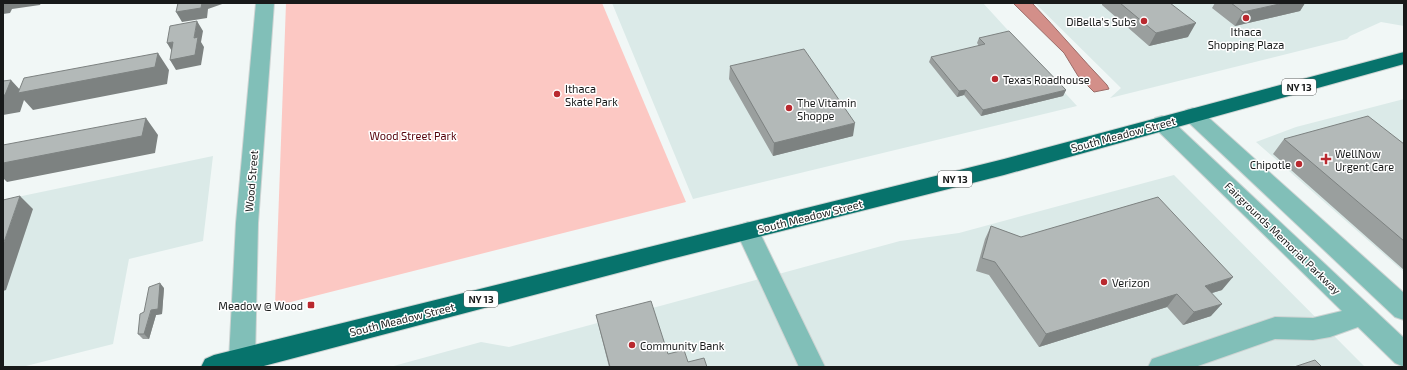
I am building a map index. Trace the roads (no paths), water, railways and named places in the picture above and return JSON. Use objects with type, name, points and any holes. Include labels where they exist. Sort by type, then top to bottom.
[{"type":"highway","name":"South Meadow Street","points":[[214,367],[1004,167],[1404,58]]},
{"type":"street","name":"Wood Street","points":[[242,360],[247,223],[265,3]]},
{"type":"street","points":[[1193,115],[1404,309]]},
{"type":"street","name":"Fairgrounds Memorial Parkway","points":[[1162,123],[1404,355]]},
{"type":"street","points":[[748,231],[812,367]]},
{"type":"street","points":[[1162,367],[1275,328],[1313,329],[1330,326],[1363,315]]},
{"type":"place","name":"Ithaca Shopping Plaza","points":[[1246,18]]},
{"type":"place","name":"DiBella's Subs","points":[[1144,21]]},
{"type":"place","name":"Texas Roadhouse","points":[[995,79]]},
{"type":"place","name":"Ithaca Skate Park","points":[[557,94]]},
{"type":"place","name":"The Vitamin Shoppe","points":[[789,108]]},
{"type":"place","name":"WellNow Urgent Care","points":[[1326,159]]},
{"type":"place","name":"Chipotle","points":[[1299,164]]},
{"type":"place","name":"Verizon","points":[[1104,282]]},
{"type":"place","name":"Meadow @ Wood","points":[[311,305]]},
{"type":"place","name":"Community Bank","points":[[632,345]]},
{"type":"park label","name":"Wood Street Park","points":[[413,135]]}]
